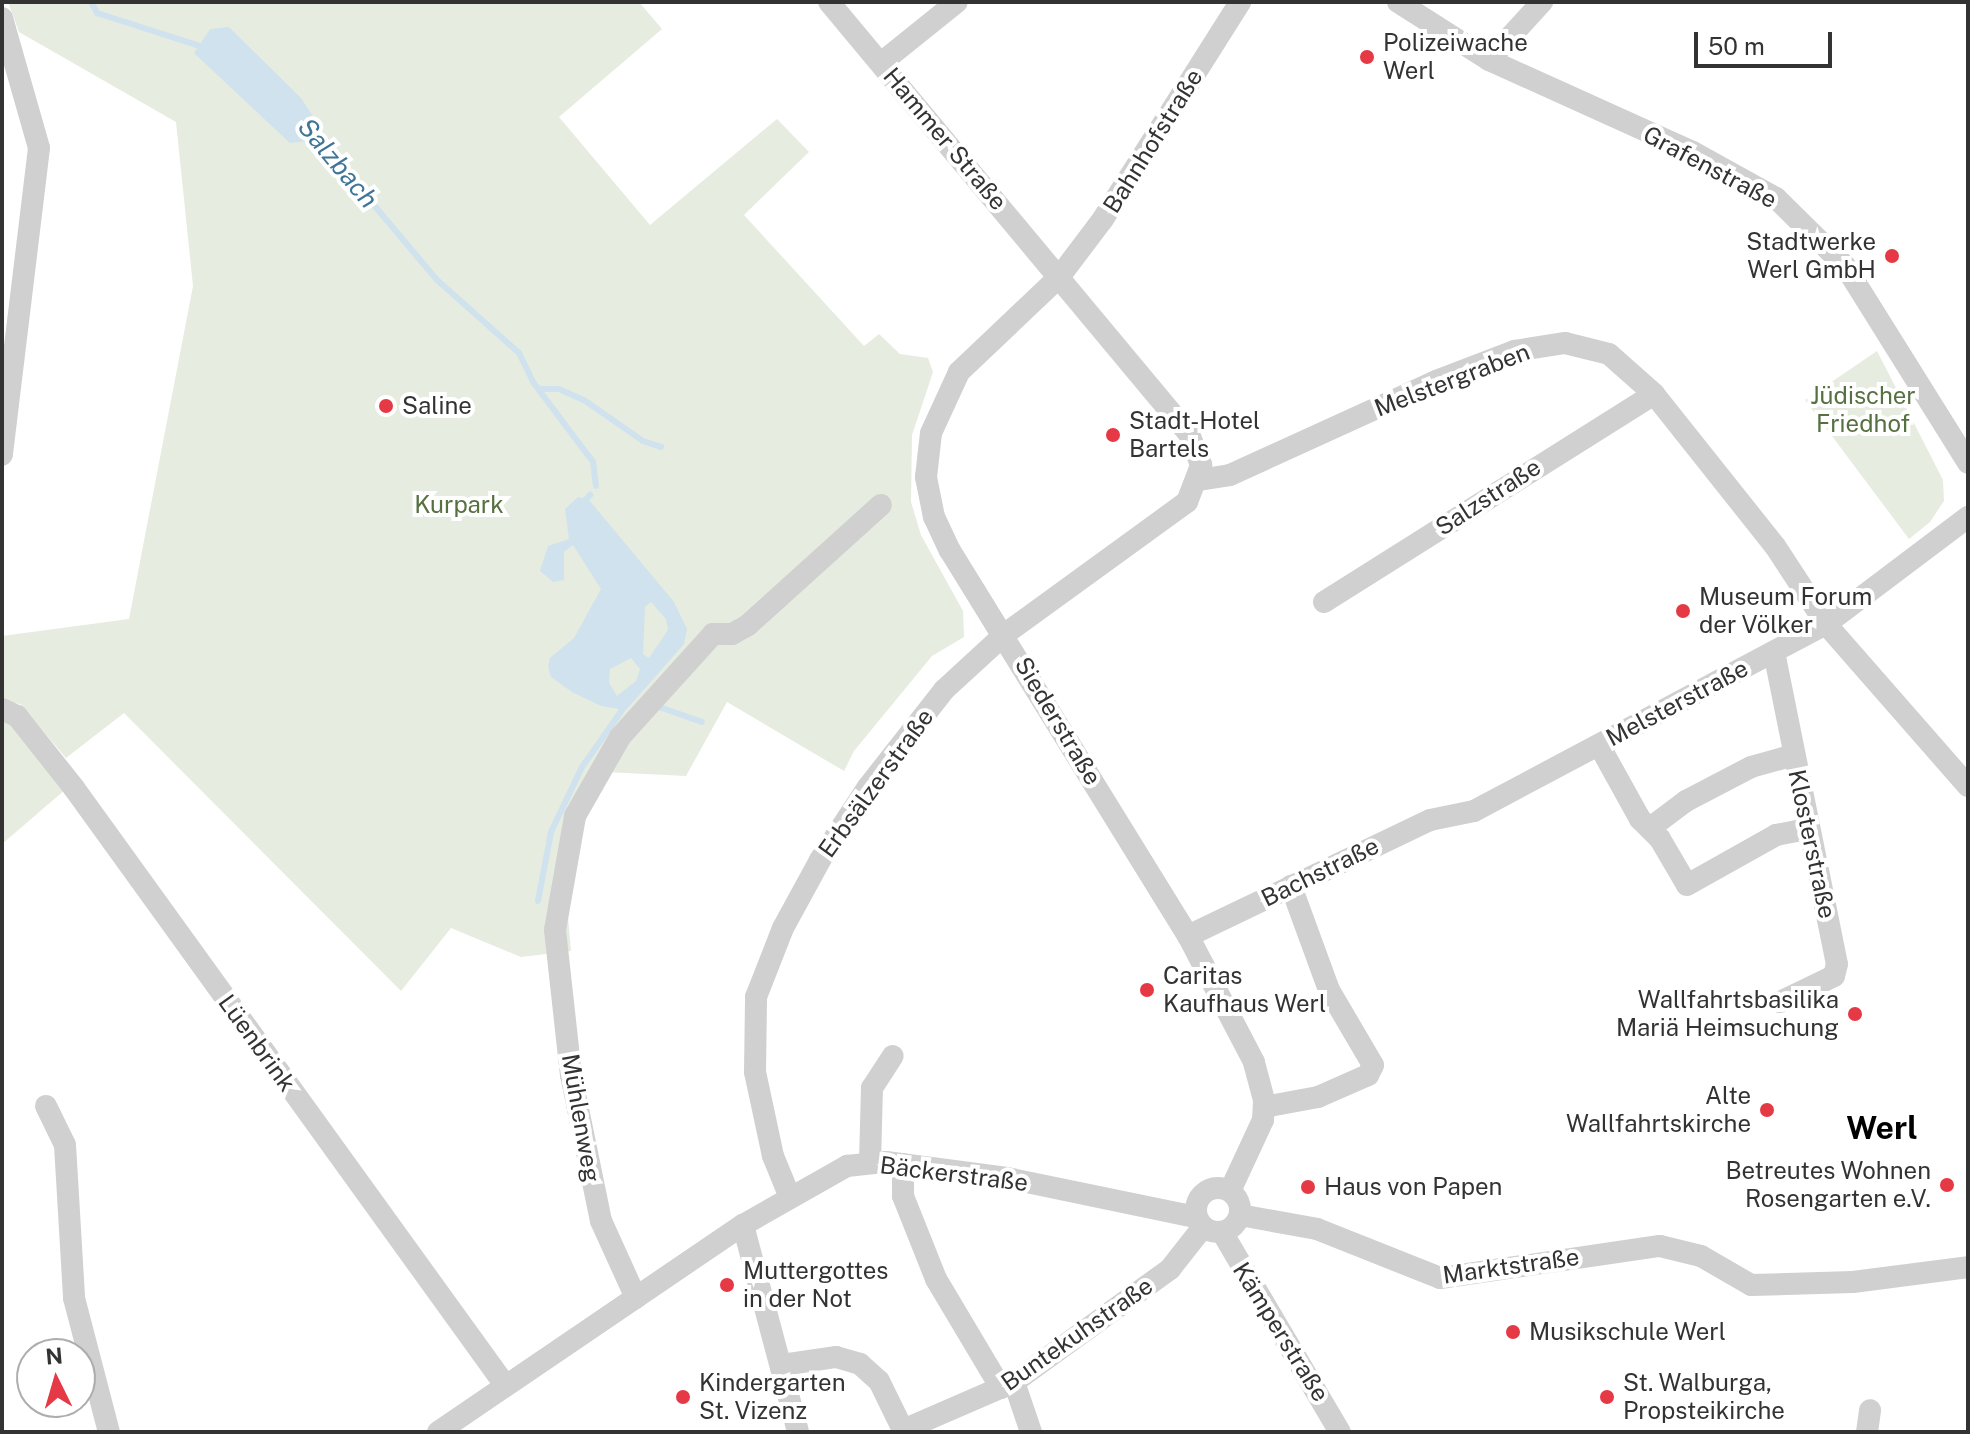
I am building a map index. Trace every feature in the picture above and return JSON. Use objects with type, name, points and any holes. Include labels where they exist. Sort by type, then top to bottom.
[{"type":"street","name":"Hammer Straße","points":[[829,2],[1189,434],[1199,450],[1199,480]]},
{"type":"street","points":[[881,63],[957,2]]},
{"type":"street","name":"Bahnhofstraße","points":[[1060,276],[1103,219],[1240,2]]},
{"type":"street","name":"Grafenstraße","points":[[1398,2],[1489,60],[1693,152],[1776,198],[1845,266],[1968,463]]},
{"type":"street","points":[[1489,60],[1542,2]]},
{"type":"street","points":[[2,18],[39,148],[2,455]]},
{"type":"street","name":"Siederstraße","points":[[1060,276],[959,372],[940,406],[926,457],[928,496],[942,535],[1188,936],[1250,1052],[1264,1107]]},
{"type":"street","name":"Melstergraben","points":[[1199,480],[1230,475],[1436,381],[1543,345],[1565,343],[1609,354],[1654,394],[1775,546],[1826,624],[1968,786]]},
{"type":"street","name":"Salzstraße","points":[[1324,602],[1654,394]]},
{"type":"street","name":"Erbsälzerstraße","points":[[789,1195],[773,1156],[755,1072],[756,997],[767,963],[820,860],[868,787],[944,690],[1005,634],[1187,502],[1199,480]]},
{"type":"street","name":"Mühlenweg","points":[[636,1298],[608,1245],[571,1075],[555,930],[575,816],[620,737],[713,634],[732,634],[748,625],[881,505]]},
{"type":"street","name":"Melsterstraße","points":[[1454,815],[1474,811],[1826,624],[1968,517]]},
{"type":"street","name":"Klosterstraße","points":[[1774,652],[1837,964],[1834,976],[1780,1002]]},
{"type":"street","name":"Lüenbrink","points":[[9,713],[505,1385]]},
{"type":"street","points":[[1592,749],[1687,885],[1776,835],[1808,829]]},
{"type":"street","points":[[1650,828],[1686,801],[1751,767],[1794,755]]},
{"type":"street","name":"Bachstraße","points":[[1188,936],[1430,820],[1454,815]]},
{"type":"street","points":[[1230,1191],[1260,1130],[1264,1107],[1318,1097],[1368,1075],[1373,1065],[1329,990],[1291,886]]},
{"type":"street","points":[[870,1163],[872,1088],[893,1056]]},
{"type":"street","points":[[46,1106],[65,1145],[74,1298],[109,1432]]},
{"type":"street","points":[[903,1164],[903,1196],[936,1279],[1008,1385],[1031,1432]]},
{"type":"street","name":"Bäckerstraße","points":[[438,1432],[789,1195],[847,1166],[903,1164],[1007,1178],[1207,1225]]},
{"type":"street","points":[[1217,1187],[1230,1191],[1239,1201],[1240,1215],[1207,1225],[1196,1203],[1204,1192],[1217,1187]]},
{"type":"street","name":"Marktstraße","points":[[1240,1215],[1317,1229],[1431,1276],[1451,1278],[1660,1246],[1701,1256],[1734,1279],[1751,1285],[1853,1282],[1968,1267]]},
{"type":"street","points":[[743,1225],[798,1432]]},
{"type":"street","name":"Buntekuhstraße","points":[[782,1365],[836,1357],[860,1364],[879,1381],[903,1431],[1008,1385],[1170,1269],[1207,1225]]},
{"type":"street","name":"Kämperstraße","points":[[1207,1225],[1340,1432]]},
{"type":"green space","name":"Kurpark","points":[[8,2],[639,2],[662,29],[559,117],[650,225],[777,119],[809,152],[744,215],[864,346],[879,334],[900,354],[928,358],[933,372],[912,435],[911,502],[921,535],[963,611],[964,637],[932,656],[854,751],[844,771],[727,702],[686,776],[605,772],[577,825],[565,884],[571,951],[521,957],[451,928],[401,991],[124,713],[66,758],[20,704],[2,701],[2,636],[129,619],[193,286],[176,122],[19,32]]},
{"type":"green space","name":"Jüdischer Friedhof","points":[[1877,351],[1943,480],[1944,501],[1930,522],[1909,539],[1805,400]]},
{"type":"green space","points":[[2,719],[11,722],[66,789],[2,844]]},
{"type":"water","points":[[229,27],[301,98],[318,124],[306,141],[290,143],[194,53],[210,29]]},
{"type":"water","points":[[578,497],[589,500],[674,602],[687,629],[684,644],[626,710],[601,706],[572,692],[551,677],[548,666],[550,658],[574,638],[601,589],[573,545],[564,552],[564,580],[553,582],[540,571],[548,546],[569,539],[565,509]],"holes":[[[651,602],[666,619],[668,630],[649,658],[643,654],[645,607]],[[631,658],[640,669],[636,681],[617,696],[609,683],[610,669]]]},
{"type":"waterway","name":"Salzbach","points":[[91,2],[97,13],[203,47]]},
{"type":"waterway","name":"Salzbach","points":[[309,128],[436,279],[519,353],[533,382],[593,462],[596,486]]},
{"type":"waterway","name":"Salzbach","points":[[539,389],[559,389],[584,400],[643,441],[661,447]]},
{"type":"waterway","name":"Salzbach","points":[[586,499],[590,495]]},
{"type":"waterway","points":[[662,708],[702,722]]},
{"type":"waterway","points":[[538,901],[551,832],[582,767],[622,710]]},
{"type":"place","name":"Polizeiwache Werl","points":[[1367,57]]},
{"type":"place","name":"Stadtwerke Werl GmbH","points":[[1892,256]]},
{"type":"place","name":"Saline","points":[[386,406]]},
{"type":"place","name":"Stadt-Hotel Bartels","points":[[1113,435]]},
{"type":"place","name":"Museum Forum der Völker","points":[[1683,611]]},
{"type":"place","name":"Caritas Kaufhaus Werl","points":[[1147,990]]},
{"type":"place","name":"Wallfahrtsbasilika Mariä Heimsuchung","points":[[1855,1014]]},
{"type":"place","name":"Alte Wallfahrtskirche","points":[[1767,1110]]},
{"type":"place","name":"Betreutes Wohnen Rosengarten e.V.","points":[[1947,1185]]},
{"type":"place","name":"Haus von Papen","points":[[1308,1187]]},
{"type":"place","name":"Muttergottes in der Not","points":[[727,1285]]},
{"type":"place","name":"Musikschule Werl","points":[[1513,1332]]},
{"type":"place","name":"Kindergarten St. Vizenz","points":[[683,1397]]},
{"type":"place","name":"St. Walburga, Propsteikirche","points":[[1607,1397]]},
{"type":"district","name":"Werl","points":[[1882,1128]]}]
